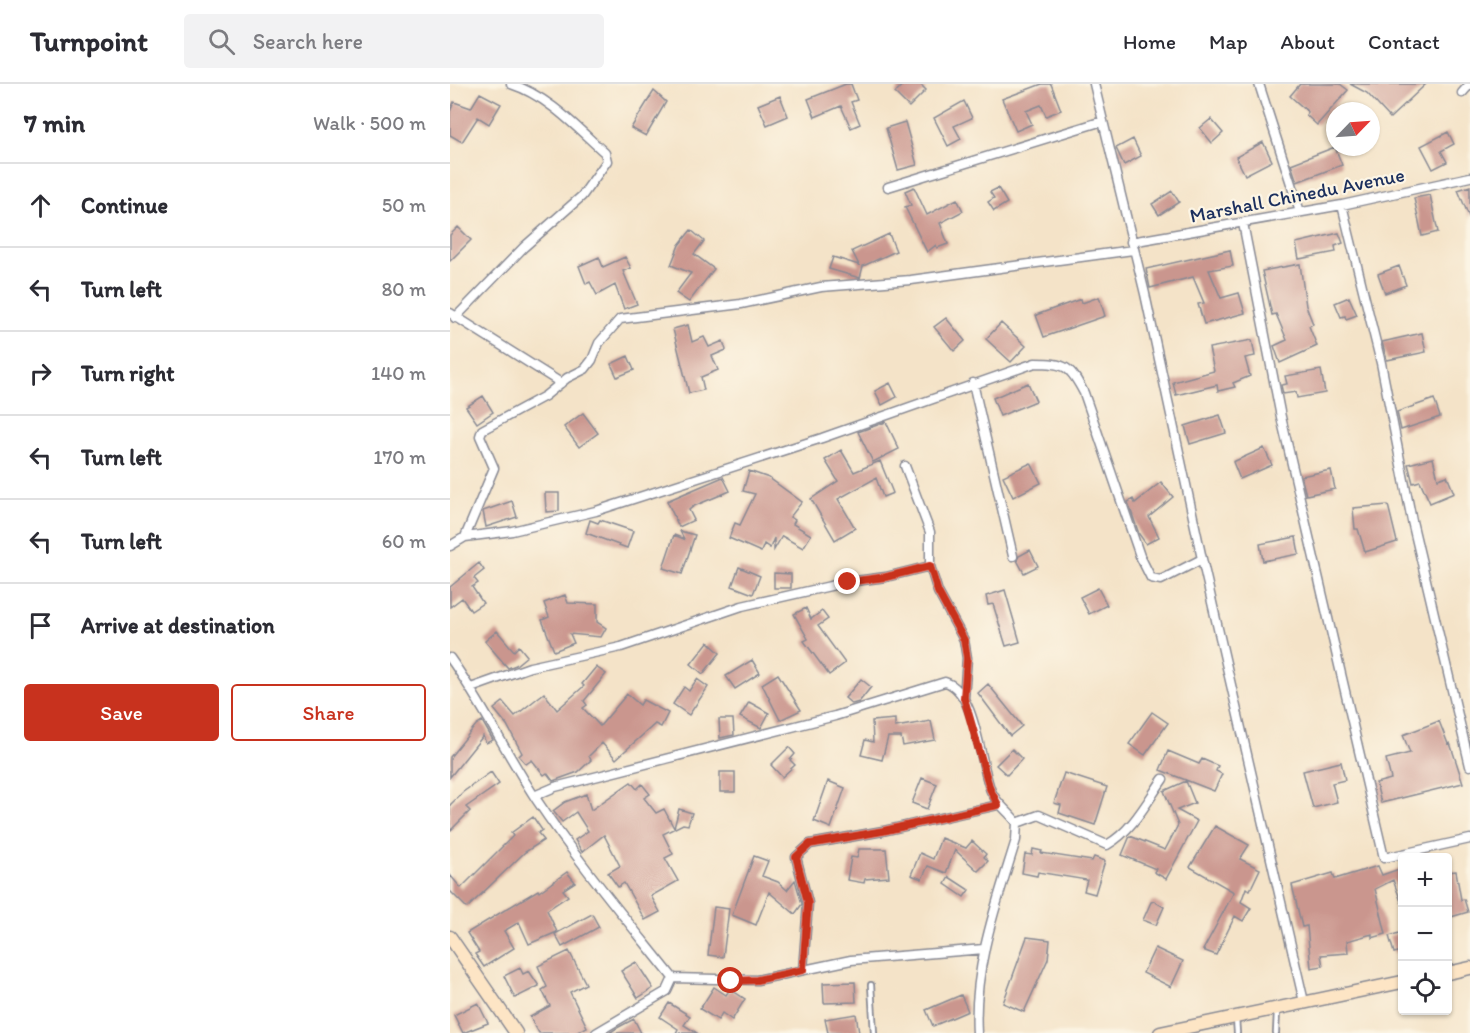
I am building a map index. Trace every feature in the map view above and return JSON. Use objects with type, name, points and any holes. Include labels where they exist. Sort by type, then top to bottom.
[{"type":"main road","points":[[450,937],[516,1033]]},
{"type":"main road","points":[[1452,972],[1470,968]]},
{"type":"main road","points":[[1160,1033],[1398,983]]},
{"type":"street","points":[[511,84],[527,89],[555,108],[605,153],[607,161],[582,196],[524,247],[453,316],[561,383]]},
{"type":"street","points":[[1094,84],[1145,294],[1162,383],[1304,1002]]},
{"type":"street","points":[[1259,84],[1300,212]]},
{"type":"street","points":[[1462,93],[1470,84]]},
{"type":"street","points":[[888,187],[1103,121]]},
{"type":"street","name":"Marshall Chinedu Avenue","points":[[465,537],[494,468],[480,436],[482,430],[545,396],[567,378],[585,369],[592,360],[599,343],[620,319],[741,304],[821,287],[911,280],[1132,246],[1342,205],[1470,177]]},
{"type":"street","points":[[1342,205],[1380,363],[1412,521],[1470,766]]},
{"type":"street","points":[[1243,223],[1281,417],[1384,858],[1470,839]]},
{"type":"street","points":[[450,546],[465,537],[512,531],[596,511],[822,438],[1035,363],[1058,363],[1072,370],[1084,393],[1140,556],[1151,578],[1161,580],[1202,559]]},
{"type":"street","points":[[973,384],[1013,556]]},
{"type":"street","points":[[905,466],[930,532],[930,566],[938,592],[964,640],[967,658],[964,698]]},
{"type":"street","points":[[471,688],[530,667],[632,644],[742,606],[930,566]]},
{"type":"street","points":[[450,658],[471,688],[534,796],[571,850],[673,978]]},
{"type":"street","points":[[534,796],[555,787],[835,716],[945,682],[954,684],[964,698],[990,789],[998,805],[1017,823],[1016,840],[984,949],[976,1012],[977,1033]]},
{"type":"street","points":[[1017,823],[1040,815],[1107,845],[1135,819],[1163,779]]},
{"type":"street","points":[[803,970],[808,903],[796,857],[798,852],[810,844],[821,841],[895,829],[998,805]]},
{"type":"street","points":[[673,978],[757,980],[851,960],[984,949]]},
{"type":"street","points":[[596,1033],[667,991],[673,978]]},
{"type":"lane","points":[[871,985],[873,1033]]},
{"type":"lane","points":[[1276,1033],[1277,1008]]},
{"type":"lane","points":[[1236,1017],[1237,1033]]},
{"type":"building","points":[[851,84],[857,100],[851,102],[860,124],[851,128],[841,106],[815,117],[808,99]]},
{"type":"building","points":[[903,84],[920,84],[926,90],[909,107],[895,93]]},
{"type":"building","points":[[1042,84],[1051,84],[1061,110],[1046,116],[1041,105],[1026,111],[1032,124],[1016,131],[1002,99]]},
{"type":"building","points":[[1300,84],[1340,84],[1348,90],[1337,102],[1326,102],[1326,115],[1317,125],[1306,115],[1308,112],[1290,96]]},
{"type":"building","points":[[1350,84],[1426,84],[1390,118],[1380,107],[1380,102],[1375,102],[1367,93]]},
{"type":"building","points":[[654,91],[666,102],[646,136],[631,128]]},
{"type":"building","points":[[480,93],[501,104],[489,124],[478,117],[462,142],[450,135],[450,112],[454,102],[471,108]]},
{"type":"building","points":[[780,96],[788,116],[767,125],[758,105]]},
{"type":"building","points":[[964,101],[972,118],[954,126],[961,139],[948,146],[934,118]]},
{"type":"building","points":[[1211,119],[1223,133],[1212,143],[1200,128]]},
{"type":"building","points":[[905,122],[917,165],[898,170],[886,128]]},
{"type":"building","points":[[1448,132],[1454,144],[1441,151],[1447,162],[1433,169],[1421,146]]},
{"type":"building","points":[[1133,139],[1141,156],[1124,165],[1116,148]]},
{"type":"building","points":[[1263,142],[1272,161],[1245,175],[1236,157]]},
{"type":"building","points":[[1326,150],[1326,156],[1338,156],[1342,165],[1297,182],[1291,164]]},
{"type":"building","points":[[1470,186],[1470,219],[1458,190]]},
{"type":"building","points":[[914,187],[927,215],[957,199],[963,211],[940,223],[948,244],[937,248],[936,245],[927,252],[905,207],[911,205],[905,191]]},
{"type":"building","points":[[998,188],[1007,203],[994,211],[988,202],[994,198],[990,192]]},
{"type":"building","points":[[1172,191],[1179,202],[1159,215],[1152,204]]},
{"type":"building","points":[[1430,195],[1438,232],[1422,236],[1414,198]]},
{"type":"building","points":[[458,227],[471,240],[450,261],[450,235]]},
{"type":"building","points":[[691,230],[704,241],[694,254],[714,269],[689,302],[676,293],[691,273],[671,265],[679,245]]},
{"type":"building","points":[[1339,233],[1343,243],[1335,246],[1336,252],[1299,259],[1296,243]]},
{"type":"building","points":[[889,234],[896,251],[863,266],[860,278],[829,269],[833,257],[859,265],[852,251]]},
{"type":"building","points":[[1230,250],[1233,266],[1209,270],[1221,298],[1239,293],[1245,313],[1204,324],[1198,304],[1204,303],[1193,277],[1150,288],[1146,269]]},
{"type":"building","points":[[599,257],[603,267],[625,257],[631,268],[623,271],[637,304],[624,309],[615,285],[597,295],[590,282],[586,284],[579,266]]},
{"type":"building","points":[[1300,264],[1306,306],[1313,324],[1309,326],[1317,346],[1280,363],[1274,346],[1287,340],[1276,314],[1272,315],[1262,271]]},
{"type":"building","points":[[1399,266],[1406,285],[1385,293],[1378,274]]},
{"type":"building","points":[[1099,297],[1105,316],[1044,337],[1036,315],[1081,299],[1082,303]]},
{"type":"building","points":[[1349,297],[1357,315],[1346,319],[1345,316],[1341,317],[1335,303]]},
{"type":"building","points":[[946,318],[965,341],[954,351],[934,327]]},
{"type":"building","points":[[1001,323],[1026,346],[1011,362],[986,339]]},
{"type":"building","points":[[688,325],[692,342],[704,337],[709,347],[723,341],[726,350],[712,356],[718,370],[701,377],[704,390],[689,393],[673,329]]},
{"type":"building","points":[[1422,333],[1426,352],[1387,360],[1382,342]]},
{"type":"building","points":[[1252,340],[1255,356],[1245,358],[1250,376],[1233,383],[1235,387],[1218,391],[1217,385],[1176,395],[1173,382],[1214,371],[1209,348]]},
{"type":"building","points":[[628,356],[634,370],[617,377],[611,364]]},
{"type":"building","points":[[1321,370],[1325,393],[1297,398],[1296,392],[1283,394],[1281,385],[1287,384],[1285,376]]},
{"type":"building","points":[[890,383],[897,397],[882,405],[875,391]]},
{"type":"building","points":[[1028,383],[1036,401],[1000,416],[993,398]]},
{"type":"building","points":[[483,396],[493,412],[477,423],[466,407]]},
{"type":"building","points":[[1434,399],[1440,417],[1401,430],[1397,412]]},
{"type":"building","points":[[583,413],[598,433],[579,447],[564,427]]},
{"type":"building","points":[[1220,415],[1226,433],[1190,444],[1185,426]]},
{"type":"building","points":[[886,422],[899,449],[873,462],[858,432]]},
{"type":"building","points":[[1264,448],[1272,465],[1240,479],[1233,462]]},
{"type":"building","points":[[841,450],[854,472],[880,461],[893,493],[883,497],[876,478],[838,499],[855,528],[835,540],[811,499],[838,481],[825,460]]},
{"type":"building","points":[[1433,458],[1438,479],[1447,476],[1454,493],[1430,503],[1420,481],[1413,483],[1408,464]]},
{"type":"building","points":[[1031,463],[1041,483],[1013,497],[1003,476]]},
{"type":"building","points":[[1331,470],[1335,489],[1306,495],[1301,476]]},
{"type":"building","points":[[749,471],[769,478],[802,502],[790,517],[795,520],[793,524],[811,535],[803,548],[782,536],[774,550],[774,538],[770,548],[764,544],[761,552],[729,538],[735,523],[740,525],[755,494],[743,491]]},
{"type":"building","points":[[723,477],[730,491],[694,506],[689,510],[694,520],[679,527],[667,501]]},
{"type":"building","points":[[1161,482],[1173,497],[1149,517],[1159,537],[1146,544],[1139,534],[1128,502],[1133,499],[1135,503]]},
{"type":"building","points":[[545,493],[559,493],[559,511],[546,512]]},
{"type":"building","points":[[512,501],[517,517],[486,527],[483,511]]},
{"type":"building","points":[[1388,505],[1397,542],[1365,552],[1358,529],[1355,529],[1353,508]]},
{"type":"building","points":[[590,520],[598,523],[600,520],[633,531],[627,548],[586,533]]},
{"type":"building","points":[[680,531],[695,535],[682,574],[663,568],[674,535],[684,539]]},
{"type":"building","points":[[1296,537],[1299,554],[1263,561],[1260,544]]},
{"type":"building","points":[[1030,550],[1038,566],[1024,573],[1017,560],[1019,556]]},
{"type":"building","points":[[479,563],[484,570],[474,578],[478,583],[472,587],[483,603],[471,611],[462,598],[450,607],[450,587]]},
{"type":"building","points":[[739,567],[760,576],[753,594],[732,586]]},
{"type":"building","points":[[774,573],[791,574],[791,588],[774,588]]},
{"type":"building","points":[[1098,588],[1107,605],[1089,614],[1080,597]]},
{"type":"building","points":[[1005,590],[1020,642],[1006,646],[993,604],[988,605],[986,596]]},
{"type":"building","points":[[565,595],[568,603],[597,604],[597,622],[606,628],[601,637],[570,634],[574,643],[554,651],[542,620],[549,617],[544,603]]},
{"type":"building","points":[[806,608],[811,619],[822,611],[828,619],[818,626],[845,663],[829,675],[804,641],[808,639],[794,614]]},
{"type":"building","points":[[497,631],[514,651],[519,646],[527,656],[508,668],[485,641]]},
{"type":"building","points":[[708,642],[720,653],[703,674],[691,664]]},
{"type":"building","points":[[752,660],[760,673],[735,689],[726,676]]},
{"type":"building","points":[[596,667],[606,674],[584,701],[587,705],[583,708],[600,726],[627,694],[640,705],[643,700],[668,713],[661,727],[655,724],[616,759],[602,743],[589,756],[591,760],[578,772],[553,781],[547,773],[544,775],[532,760],[526,764],[519,756],[522,753],[507,725],[494,709],[503,702],[515,716],[544,693],[557,710],[584,686],[582,684]]},
{"type":"building","points":[[778,674],[801,710],[780,720],[762,684]]},
{"type":"building","points":[[697,679],[708,687],[689,715],[673,704],[684,687],[689,691]]},
{"type":"building","points":[[861,679],[871,687],[859,702],[852,704],[845,698]]},
{"type":"building","points":[[988,684],[1022,726],[1010,736],[978,693]]},
{"type":"building","points":[[749,702],[769,713],[761,728],[740,717]]},
{"type":"building","points":[[1152,712],[1168,723],[1145,755],[1129,744]]},
{"type":"building","points":[[719,719],[733,719],[734,735],[720,738]]},
{"type":"building","points":[[895,719],[895,727],[931,721],[935,740],[903,746],[901,737],[888,737],[882,760],[861,755],[865,740],[873,742],[872,721]]},
{"type":"building","points":[[482,721],[493,740],[486,743],[483,736],[450,777],[450,757],[476,725]]},
{"type":"building","points":[[1439,721],[1448,744],[1450,743],[1463,783],[1381,803],[1376,783],[1391,779],[1386,759],[1410,753],[1403,735]]},
{"type":"building","points":[[789,747],[795,754],[790,760],[795,765],[782,777],[771,765]]},
{"type":"building","points":[[1012,749],[1022,759],[1007,775],[996,765]]},
{"type":"building","points":[[1168,751],[1199,764],[1202,759],[1218,766],[1216,771],[1222,774],[1214,791],[1160,770]]},
{"type":"building","points":[[1341,762],[1345,780],[1332,783],[1337,802],[1313,808],[1303,771]]},
{"type":"building","points":[[491,772],[499,784],[466,807],[470,811],[450,831],[450,805],[463,792]]},
{"type":"building","points":[[720,772],[735,772],[735,792],[720,792]]},
{"type":"building","points":[[1064,773],[1107,787],[1095,825],[1059,813],[1061,805],[1054,803]]},
{"type":"building","points":[[922,778],[937,784],[927,809],[912,803]]},
{"type":"building","points":[[828,781],[845,788],[831,828],[814,821]]},
{"type":"building","points":[[1186,781],[1195,803],[1177,810],[1197,821],[1166,879],[1154,872],[1156,869],[1122,855],[1130,836],[1165,850],[1178,825],[1164,791]]},
{"type":"building","points":[[631,782],[637,789],[642,784],[650,794],[644,798],[656,813],[664,809],[674,828],[679,809],[692,813],[688,825],[683,824],[663,834],[673,854],[665,858],[678,881],[651,896],[660,912],[645,920],[624,883],[618,887],[608,873],[620,866],[604,835],[582,852],[575,840],[588,831],[576,812],[562,822],[553,811],[565,802],[586,794],[591,810]]},
{"type":"building","points":[[533,817],[542,830],[538,833],[544,840],[525,852],[467,908],[450,891],[450,875],[461,888],[513,836],[511,833]]},
{"type":"building","points":[[1215,826],[1249,845],[1240,859],[1260,869],[1250,890],[1246,888],[1241,902],[1251,908],[1243,921],[1235,916],[1216,955],[1203,950],[1234,892],[1190,867]]},
{"type":"building","points":[[941,838],[966,848],[972,841],[986,854],[984,857],[988,861],[978,871],[955,850],[946,873],[928,866],[922,879],[911,875],[920,853],[933,859]]},
{"type":"building","points":[[859,849],[886,849],[889,877],[865,879],[864,883],[847,880],[851,857],[857,858]]},
{"type":"building","points":[[1033,849],[1042,851],[1041,853],[1092,861],[1094,857],[1105,861],[1095,894],[1084,891],[1087,880],[1038,872],[1037,876],[1022,873],[1025,854],[1032,855]]},
{"type":"building","points":[[754,856],[768,861],[762,876],[778,882],[787,890],[795,880],[802,904],[795,914],[769,892],[756,925],[732,915]]},
{"type":"building","points":[[1378,866],[1382,875],[1398,869],[1398,893],[1393,880],[1375,889],[1386,934],[1372,938],[1372,934],[1347,941],[1348,953],[1321,955],[1323,966],[1311,968],[1307,926],[1302,927],[1292,885],[1333,873],[1335,879]]},
{"type":"building","points":[[1456,871],[1461,900],[1464,899],[1468,912],[1452,917],[1452,907],[1452,872]]},
{"type":"building","points":[[567,872],[575,882],[563,890],[568,896],[547,910],[557,932],[529,944],[519,922],[504,931],[514,948],[484,967],[475,954],[479,952],[467,933],[538,890],[539,892]]},
{"type":"building","points":[[949,877],[969,890],[964,897],[945,884]]},
{"type":"building","points":[[1154,901],[1164,907],[1156,925],[1143,920],[1151,902]]},
{"type":"building","points":[[714,907],[729,909],[723,957],[708,955]]},
{"type":"building","points":[[592,914],[599,927],[562,947],[555,934]]},
{"type":"building","points":[[1398,933],[1398,952],[1394,953],[1389,936]]},
{"type":"building","points":[[1027,937],[1050,940],[1048,959],[1024,1012],[1003,1003]]},
{"type":"building","points":[[1155,948],[1183,961],[1171,987],[1143,973]]},
{"type":"building","points":[[569,951],[586,984],[570,992],[587,1027],[576,1033],[539,1033],[530,1017],[550,1006],[542,990],[547,987],[538,966]]},
{"type":"building","points":[[636,962],[653,988],[638,998],[621,971]]},
{"type":"building","points":[[520,968],[523,974],[529,971],[539,986],[515,998],[504,976]]},
{"type":"building","points":[[855,982],[856,1002],[824,1003],[823,983]]},
{"type":"building","points":[[714,987],[726,995],[730,989],[745,999],[732,1020],[722,1013],[718,1020],[700,1009]]},
{"type":"building","points":[[961,995],[968,1011],[933,1026],[926,1010]]},
{"type":"building","points":[[478,1003],[488,1023],[463,1033],[454,1015]]},
{"type":"building","points":[[669,1003],[690,1016],[684,1025],[697,1033],[676,1033],[678,1029],[660,1017]]},
{"type":"building","points":[[856,1014],[859,1033],[828,1033],[825,1019]]},
{"type":"building","points":[[634,1019],[641,1033],[609,1033],[617,1028]]},
{"type":"route","points":[[731,981],[757,980],[803,970],[808,903],[796,857],[798,852],[810,844],[962,815],[998,805],[990,789],[982,753],[964,698],[967,676],[964,640],[938,592],[930,566],[886,577],[848,582]]}]
